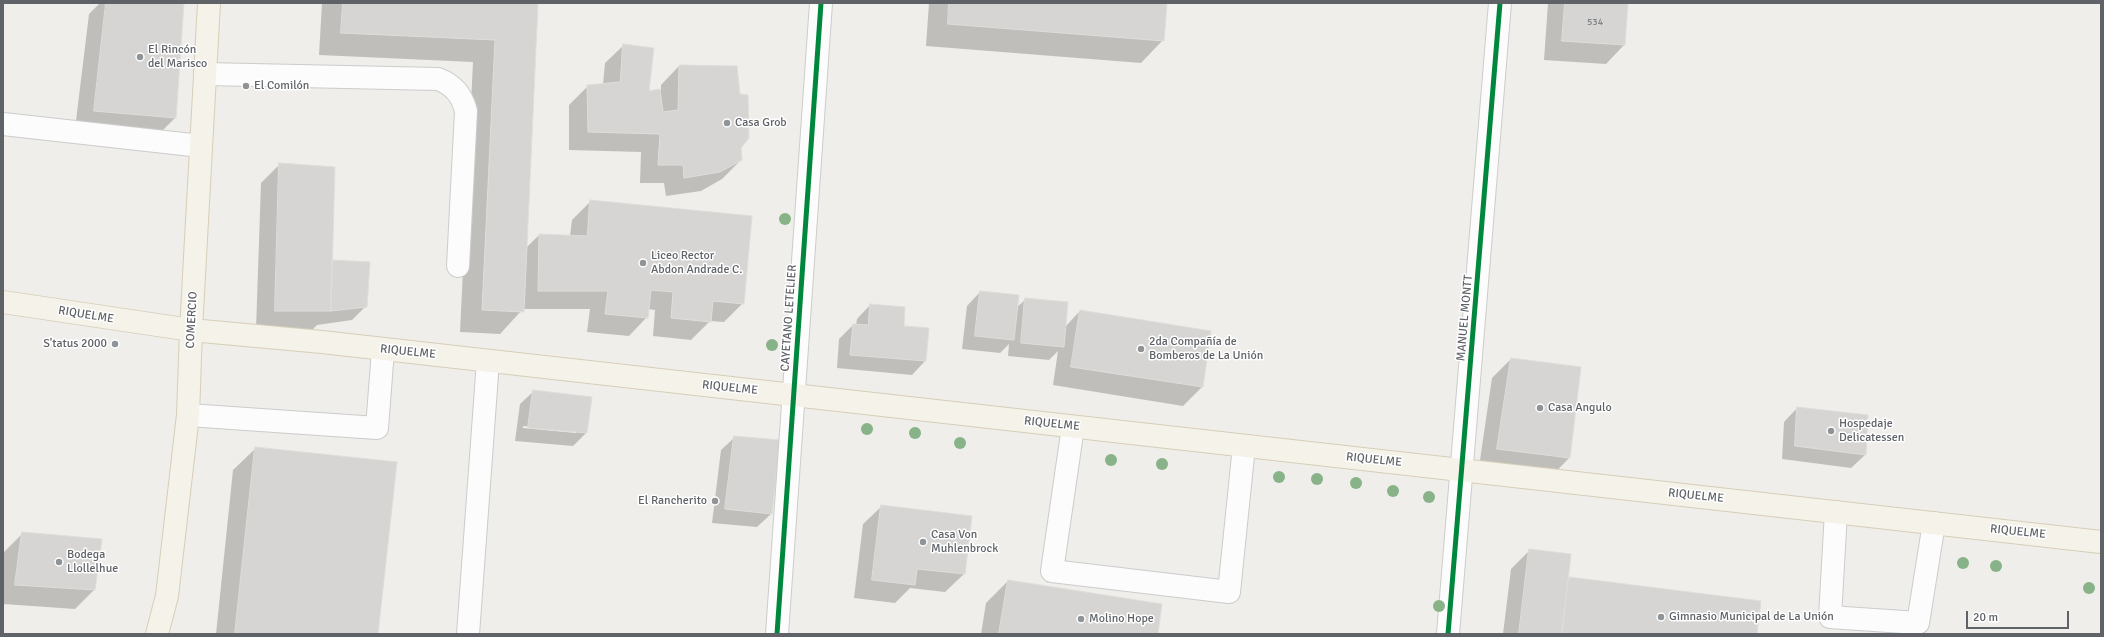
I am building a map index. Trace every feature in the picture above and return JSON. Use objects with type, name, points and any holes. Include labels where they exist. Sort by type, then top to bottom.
[{"type":"main road","name":"COMERCIO","points":[[157,634],[167,596],[188,415],[191,330],[209,3]]},
{"type":"main road","name":"RIQUELME","points":[[3,302],[191,330],[488,361],[2101,542]]},
{"type":"street","name":"CAYETANO LETELIER","points":[[777,634],[821,3]]},
{"type":"street","name":"MANUEL MONTT","points":[[1448,634],[1500,3]]},
{"type":"street","points":[[205,74],[438,79],[454,88],[463,98],[466,112],[458,266]]},
{"type":"street","points":[[3,124],[201,146]]},
{"type":"street","points":[[188,415],[377,428],[383,350]]},
{"type":"street","points":[[468,634],[488,361]]},
{"type":"street","points":[[1072,426],[1052,571],[1229,592],[1244,446]]},
{"type":"street","points":[[1836,512],[1830,617],[1918,623],[1934,523]]},
{"type":"building","name":"El Rincón del Marisco","points":[[106,3],[184,3],[176,118],[94,111]]},
{"type":"building","points":[[343,3],[538,3],[524,312],[482,310],[495,40],[341,33]]},
{"type":"building","points":[[949,3],[1167,3],[1164,41],[948,24]]},
{"type":"building","points":[[1565,3],[1628,3],[1625,45],[1562,41]]},
{"type":"building","points":[[623,44],[654,48],[649,91],[660,89],[663,112],[678,110],[679,65],[737,66],[740,94],[748,95],[749,138],[741,148],[742,160],[720,172],[684,178],[683,165],[658,165],[660,134],[588,132],[587,85],[620,82]]},
{"type":"building","points":[[279,163],[335,167],[331,311],[275,311]]},
{"type":"building","name":"Liceo Rector Abdon Andrade C.","points":[[590,200],[752,216],[744,304],[713,301],[711,322],[671,318],[673,292],[651,290],[648,318],[605,314],[608,291],[538,291],[539,234],[587,236]]},
{"type":"building","points":[[332,260],[370,262],[367,307],[331,311]]},
{"type":"building","points":[[980,291],[1019,295],[1014,340],[975,336]]},
{"type":"building","points":[[1025,298],[1068,302],[1064,347],[1021,343]]},
{"type":"building","points":[[870,304],[905,307],[904,326],[929,328],[926,361],[850,355],[853,324],[868,325]]},
{"type":"building","name":"2da Compañía de Bomberos de La Unión","points":[[1080,310],[1211,331],[1203,387],[1071,367]]},
{"type":"building","name":"Casa Angulo","points":[[1511,358],[1581,367],[1570,458],[1497,449]]},
{"type":"building","points":[[533,390],[592,397],[587,433],[528,428]]},
{"type":"building","name":"Hospedaje Delicatessen","points":[[1797,407],[1868,415],[1866,455],[1795,446]]},
{"type":"building","points":[[734,436],[780,440],[772,514],[725,509]]},
{"type":"building","points":[[255,447],[397,462],[378,634],[235,634]]},
{"type":"building","name":"Casa Von Muhlenbrock","points":[[881,505],[972,516],[965,574],[917,569],[915,585],[872,580]]},
{"type":"building","name":"Bodega Llollelhue","points":[[22,532],[102,539],[95,590],[15,585]]},
{"type":"building","points":[[1529,549],[1571,554],[1562,634],[1519,634]]},
{"type":"building","name":"Gimnasio Municipal de La Unión","points":[[1569,577],[1761,601],[1757,634],[1562,634]]},
{"type":"building","name":"Molino Hope","points":[[1008,580],[1162,604],[1158,634],[999,634]]},
{"type":"cycle path","points":[[777,634],[821,3]]},
{"type":"cycle path","points":[[1448,634],[1500,3]]},
{"type":"place","name":"El Rincón del Marisco","points":[[140,57]]},
{"type":"place","name":"El Comilón","points":[[246,86]]},
{"type":"place","name":"Casa Grob","points":[[727,123]]},
{"type":"place","name":"Liceo Rector Abdon Andrade C.","points":[[643,263]]},
{"type":"place","name":"S'tatus 2000","points":[[115,344]]},
{"type":"place","name":"2da Compañía de Bomberos de La Unión","points":[[1141,349]]},
{"type":"place","name":"Casa Angulo","points":[[1540,408]]},
{"type":"place","name":"Hospedaje Delicatessen","points":[[1831,431]]},
{"type":"place","name":"El Rancherito","points":[[715,501]]},
{"type":"place","name":"Casa Von Muhlenbrock","points":[[923,542]]},
{"type":"place","name":"Bodega Llollelhue","points":[[59,562]]},
{"type":"place","name":"Gimnasio Municipal de La Unión","points":[[1661,617]]},
{"type":"place","name":"Molino Hope","points":[[1081,619]]}]
